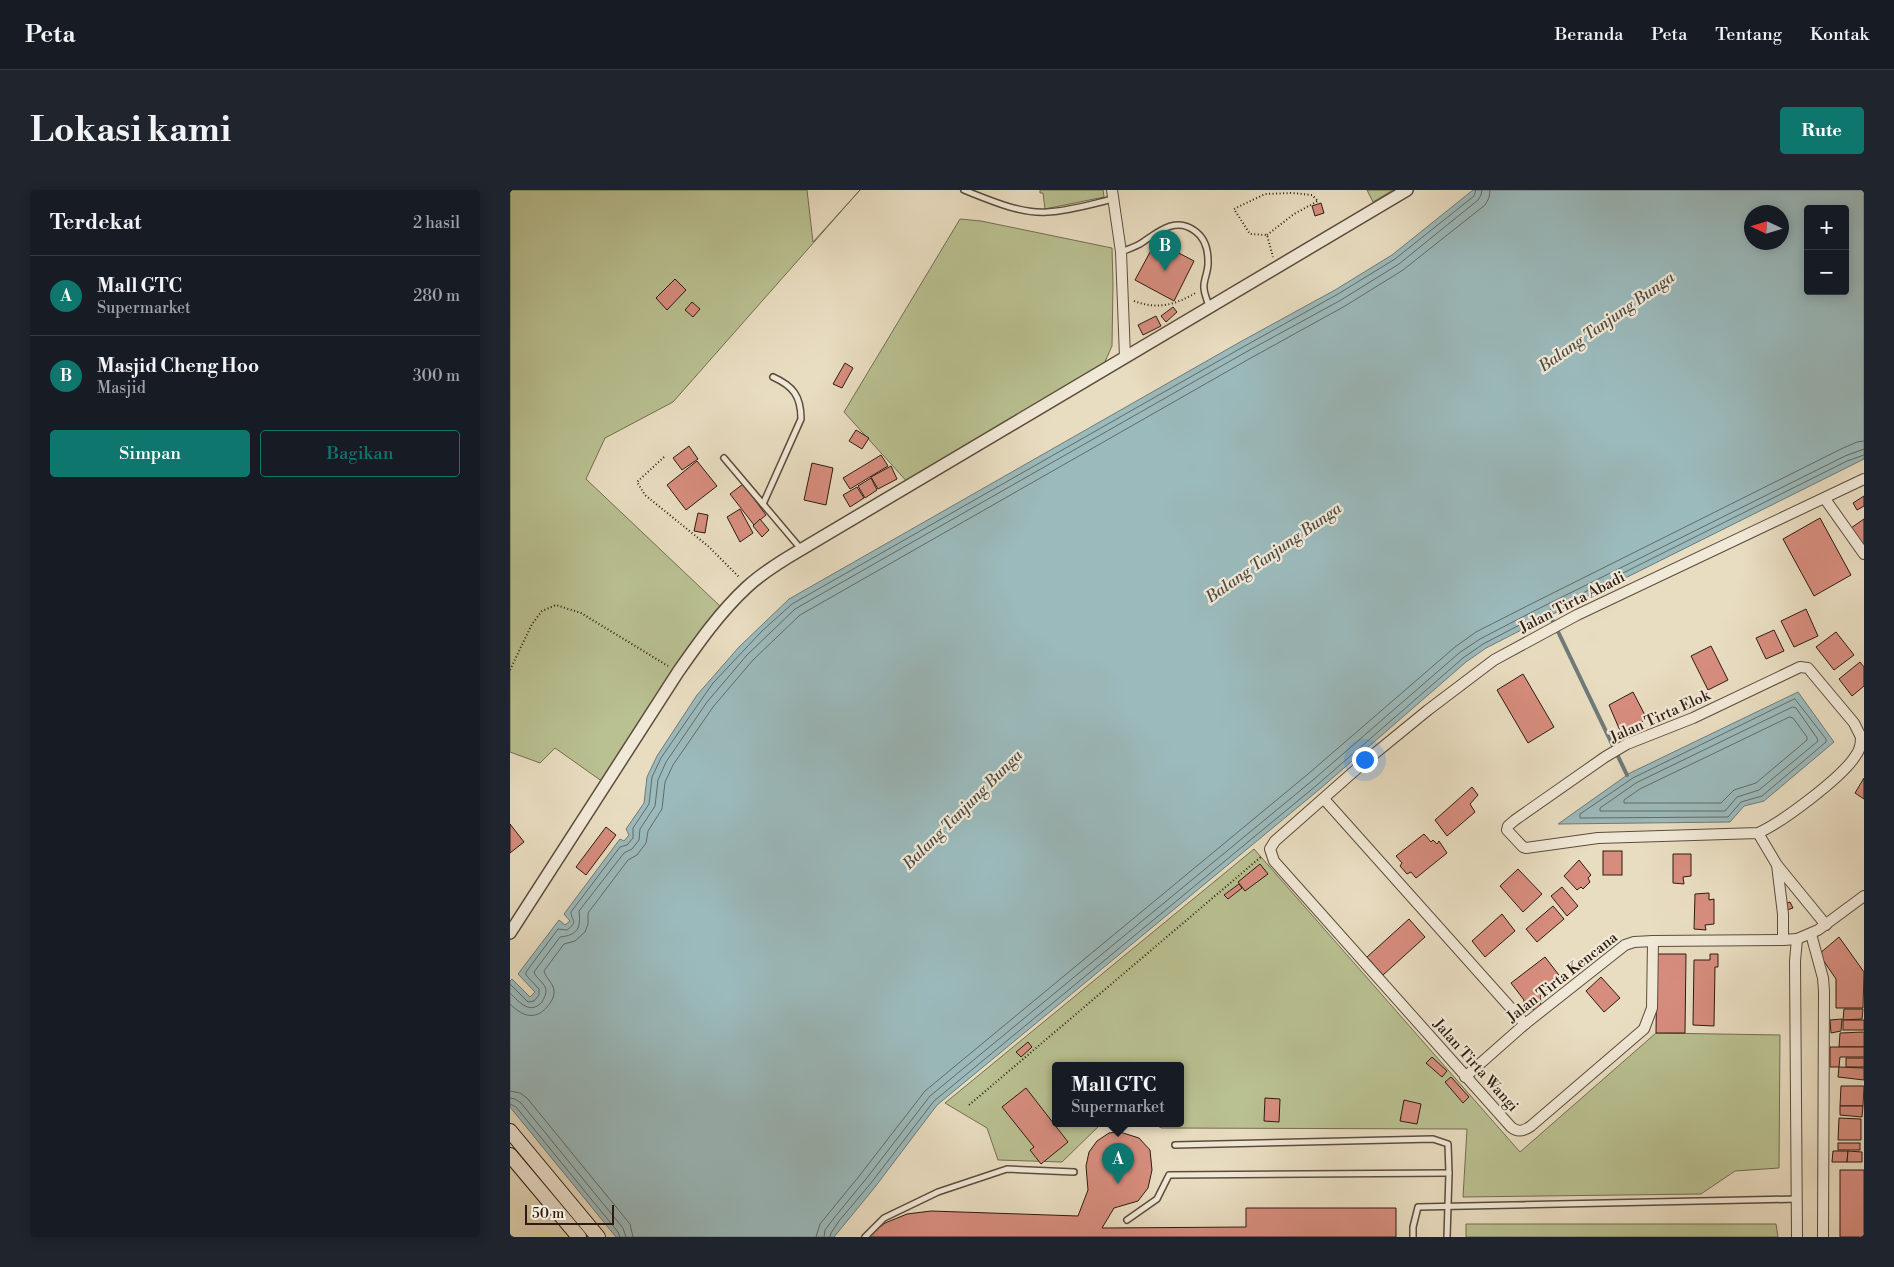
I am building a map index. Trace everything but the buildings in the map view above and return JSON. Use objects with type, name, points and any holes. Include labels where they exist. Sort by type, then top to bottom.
[{"type":"main road","points":[[510,1131],[598,1237]]},
{"type":"main road","points":[[510,1155],[579,1237]]},
{"type":"street","points":[[510,933],[678,672],[705,634],[748,586],[802,549],[1407,190]]},
{"type":"street","points":[[1112,195],[1121,252],[1125,357]]},
{"type":"street","name":"Jalan Tirta Abadi","points":[[1270,849],[1275,841],[1368,759],[1466,680],[1494,660],[1577,615],[1864,479]]},
{"type":"street","points":[[1825,499],[1864,554]]},
{"type":"street","name":"Jalan Tirta Elok","points":[[1800,667],[1808,668],[1857,727],[1861,737],[1859,750],[1845,768],[1828,784],[1773,826],[1758,833],[1598,838],[1526,848],[1507,830],[1510,824],[1605,757],[1627,744],[1692,718],[1800,667]]},
{"type":"street","points":[[1324,799],[1524,1024]]},
{"type":"street","points":[[1758,833],[1777,865],[1826,925]]},
{"type":"street","name":"Jalan Tirta Wangi","points":[[1270,849],[1274,861],[1465,1077],[1513,1128],[1522,1131],[1531,1126],[1644,1029],[1652,1008],[1653,941]]},
{"type":"street","points":[[1777,865],[1783,940]]},
{"type":"street","name":"Jalan Tirta Kencana","points":[[1465,1077],[1524,1024],[1620,948],[1634,942],[1653,941],[1797,939],[1811,934],[1826,925],[1864,896]]},
{"type":"street","points":[[1811,934],[1823,978],[1824,991],[1823,1237]]},
{"type":"street","points":[[1797,939],[1795,970],[1797,1237]]},
{"type":"lane","points":[[964,190],[997,203],[1047,212],[1112,195]]},
{"type":"lane","points":[[1121,252],[1142,243],[1163,228],[1182,225],[1192,228],[1200,234],[1205,242],[1208,253],[1204,288],[1209,307]]},
{"type":"lane","points":[[763,504],[801,419],[801,407],[794,390],[773,376]]},
{"type":"lane","points":[[724,458],[802,549]]},
{"type":"lane","points":[[1175,1145],[1433,1139],[1448,1144],[1447,1237]]},
{"type":"lane","points":[[865,1237],[884,1218],[938,1192],[1007,1169],[1074,1172]]},
{"type":"lane","points":[[1127,1220],[1157,1199],[1169,1175],[1449,1173]]},
{"type":"lane","points":[[1412,1237],[1418,1208],[1797,1199]]},
{"type":"path","points":[[1292,193],[1312,195],[1318,201],[1294,214],[1267,235],[1250,234],[1234,209],[1265,194],[1292,193]]},
{"type":"path","points":[[1267,235],[1276,266]]},
{"type":"path","points":[[1122,296],[1144,305],[1162,307],[1184,301],[1204,288]]},
{"type":"path","points":[[664,457],[637,482],[645,495],[708,546],[748,586]]},
{"type":"path","points":[[510,670],[532,624],[542,611],[556,605],[580,613],[678,672]]},
{"type":"path","points":[[968,1105],[1270,849]]},
{"type":"green space","points":[[510,190],[807,190],[813,242],[860,190],[673,402],[605,438],[586,479],[720,606],[679,660],[654,713],[603,782],[555,748],[540,763],[510,752]]},
{"type":"green space","points":[[1040,190],[1103,190],[1104,197],[1045,209],[1043,193],[1040,193]]},
{"type":"green space","points":[[1367,190],[1393,190],[1373,202]]},
{"type":"green space","points":[[960,219],[981,221],[1112,248],[1112,346],[1103,366],[910,485],[844,412]]},
{"type":"green space","points":[[1254,849],[1520,1152],[1656,1033],[1780,1035],[1779,1168],[1735,1171],[1701,1194],[1463,1197],[1467,1129],[1162,1128],[1160,1127],[1184,1127],[1184,1062],[1052,1062],[1052,1127],[1098,1127],[1062,1162],[998,1160],[987,1128],[945,1103]]},
{"type":"green space","points":[[1466,1224],[1776,1224],[1778,1237],[1466,1237]]},
{"type":"water","name":"Balang Tanjung Bunga","points":[[1473,190],[1864,190],[1864,459],[1486,648],[1466,662],[1321,788],[937,1105],[875,1187],[834,1237],[616,1237],[510,1107],[510,981],[512,979],[530,997],[535,992],[518,974],[559,920],[565,925],[570,921],[564,914],[620,839],[624,841],[629,835],[626,829],[644,803],[647,777],[657,756],[697,695],[739,647],[789,599],[1240,342],[1335,290],[1392,255]]},
{"type":"water","points":[[1798,692],[1834,742],[1764,801],[1744,806],[1730,822],[1558,824],[1630,773]]},
{"type":"waterway","points":[[1550,615],[1627,775]]},
{"type":"place","name":"Masjid Cheng Hoo","points":[[1165,271]]},
{"type":"place","name":"Mall GTC","points":[[1118,1184]]}]
